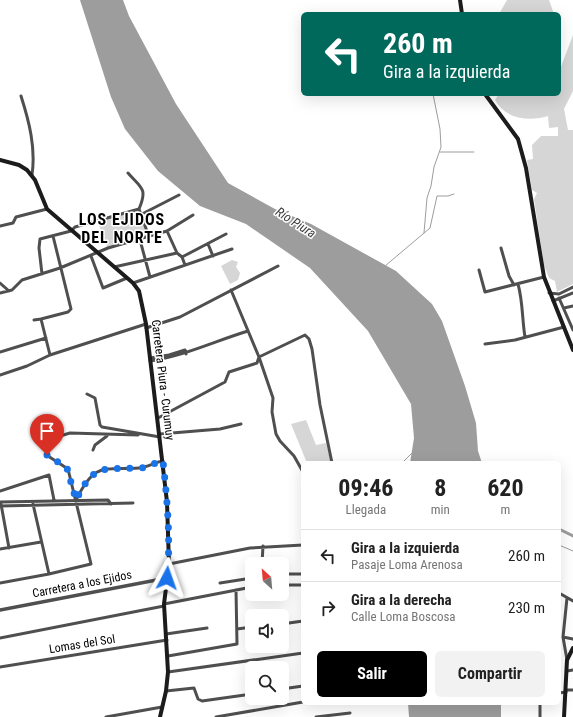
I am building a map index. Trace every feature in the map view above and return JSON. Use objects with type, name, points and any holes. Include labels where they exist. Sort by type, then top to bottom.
[{"type":"main road","points":[[460,0],[462,12]]},
{"type":"main road","points":[[486,96],[515,134],[520,147],[526,168],[544,277],[549,293],[573,350]]},
{"type":"main road","points":[[0,160],[19,165],[32,175]]},
{"type":"main road","name":"Carretera Piura - Curumuy","points":[[32,175],[47,209],[133,283],[140,291],[158,418],[167,502],[169,564],[164,605],[168,672],[166,691],[160,717]]},
{"type":"main road","points":[[564,717],[567,660],[573,648]]},
{"type":"street","points":[[22,96],[29,120],[32,138],[34,164],[32,175]]},
{"type":"street","points":[[42,274],[39,248],[40,239],[71,231],[75,227],[139,209],[144,198],[144,193],[128,173]]},
{"type":"street","points":[[142,214],[179,195]]},
{"type":"street","points":[[0,226],[13,223],[16,216],[47,209]]},
{"type":"street","points":[[139,209],[149,237]]},
{"type":"street","points":[[0,293],[14,289],[22,280],[98,254],[108,248],[167,231],[193,215]]},
{"type":"street","points":[[167,231],[177,253],[182,257],[185,265]]},
{"type":"street","points":[[182,257],[226,234]]},
{"type":"street","points":[[34,320],[68,312],[71,309],[53,236]]},
{"type":"street","points":[[140,240],[150,278]]},
{"type":"street","points":[[208,244],[213,256]]},
{"type":"street","points":[[501,248],[509,276],[516,285],[522,299],[522,322],[525,337]]},
{"type":"street","points":[[133,283],[232,249]]},
{"type":"street","points":[[114,267],[177,253]]},
{"type":"street","points":[[91,256],[103,288],[127,278]]},
{"type":"street","points":[[0,375],[27,366],[50,355],[180,317],[278,266]]},
{"type":"street","points":[[479,270],[485,292],[544,277]]},
{"type":"street","points":[[0,283],[9,291]]},
{"type":"street","points":[[549,293],[559,294],[573,287]]},
{"type":"street","points":[[231,290],[259,357],[273,398],[272,412],[276,434],[280,441],[294,456],[301,468]]},
{"type":"street","points":[[553,301],[573,293]]},
{"type":"street","points":[[559,298],[573,330]]},
{"type":"street","points":[[564,308],[573,306]]},
{"type":"street","points":[[41,319],[50,355]]},
{"type":"street","points":[[484,344],[525,337],[564,327]]},
{"type":"street","points":[[150,359],[186,354],[199,347],[248,331]]},
{"type":"street","points":[[158,418],[225,382],[229,372],[257,363],[259,357],[301,336],[308,337],[312,349],[320,405],[332,461]]},
{"type":"street","points":[[0,352],[46,338]]},
{"type":"street","points":[[87,394],[95,398],[100,425],[102,427],[150,435]]},
{"type":"street","points":[[60,436],[70,434],[107,436],[160,435],[220,429],[241,424]]},
{"type":"street","points":[[0,583],[49,574],[90,564],[67,468],[48,456],[40,435],[41,430]]},
{"type":"street","points":[[93,450],[95,444],[107,436]]},
{"type":"street","points":[[76,502],[85,482],[99,470],[122,467],[140,468],[163,461]]},
{"type":"street","points":[[0,491],[49,475],[54,502]]},
{"type":"street","points":[[9,548],[1,504],[108,500],[111,504],[133,503]]},
{"type":"street","points":[[32,503],[49,574]]},
{"type":"street","points":[[0,550],[41,542]]},
{"type":"street","points":[[169,564],[263,546],[301,545]]},
{"type":"street","points":[[262,557],[263,546]]},
{"type":"street","points":[[289,574],[301,574]]},
{"type":"street","name":"Carretera a los Ejidos","points":[[0,610],[167,578]]},
{"type":"street","points":[[220,583],[245,579]]},
{"type":"street","points":[[289,585],[301,584]]},
{"type":"street","points":[[0,638],[245,588]]},
{"type":"street","points":[[168,656],[235,645],[238,643],[236,590]]},
{"type":"street","points":[[561,594],[573,601]]},
{"type":"street","points":[[567,598],[563,636],[567,660]]},
{"type":"street","points":[[289,623],[301,621]]},
{"type":"street","points":[[166,634],[207,628]]},
{"type":"street","points":[[237,629],[245,628]]},
{"type":"street","points":[[563,636],[573,639]]},
{"type":"street","name":"Lomas del Sol","points":[[0,667],[167,640]]},
{"type":"street","points":[[168,672],[301,653]]},
{"type":"street","points":[[567,671],[573,670]]},
{"type":"street","points":[[289,688],[301,686]]},
{"type":"street","points":[[166,691],[194,688],[198,699],[202,701],[245,695]]},
{"type":"street","points":[[561,692],[573,690]]},
{"type":"street","points":[[216,717],[301,702]]},
{"type":"street","points":[[540,705],[540,717]]},
{"type":"street","points":[[106,717],[162,707]]},
{"type":"street","points":[[316,717],[350,713]]},
{"type":"shaded area","points":[[507,0],[549,0],[553,12],[500,12]]},
{"type":"shaded area","points":[[573,35],[573,91],[564,109],[568,130],[573,130],[573,284],[557,292],[555,281],[549,278],[544,265],[534,199],[537,193],[532,190],[527,160],[533,159],[532,145],[541,136],[558,136],[558,127],[549,128],[548,116],[526,119],[511,115],[499,106],[495,100],[498,96],[561,96],[561,67]]},
{"type":"shaded area","points":[[138,210],[147,235],[107,247],[98,222]]},
{"type":"shaded area","points":[[232,260],[238,262],[236,267],[240,273],[238,280],[230,284],[221,266]]},
{"type":"shaded area","points":[[306,420],[316,445],[326,443],[330,461],[306,461],[291,424]]},
{"type":"water","name":"Río Piura","points":[[80,0],[123,0],[129,16],[176,104],[228,183],[275,209],[311,224],[396,271],[432,304],[442,321],[465,386],[476,423],[478,451],[481,461],[410,461],[414,438],[411,404],[368,331],[310,268],[246,224],[200,206],[158,171],[125,129],[111,97]]},
{"type":"water","points":[[408,705],[501,705],[501,717],[409,717]]},
{"type":"waterway","points":[[424,233],[427,198],[431,186],[434,167],[441,147],[440,129],[433,96]]},
{"type":"waterway","points":[[440,152],[474,152]]},
{"type":"waterway","points":[[385,266],[430,228],[437,196],[448,196],[454,194]]},
{"type":"waterway","points":[[404,461],[412,453]]},
{"type":"waterway","points":[[561,530],[573,536]]},
{"type":"waterway","points":[[561,546],[573,551]]},
{"type":"district","name":"LOS EJIDOS DEL NORTE","points":[[122,228]]},
{"type":"route","points":[[47,455],[66,466],[76,500],[85,482],[99,470],[122,467],[140,468],[163,461],[168,514],[169,564],[167,578]]}]
